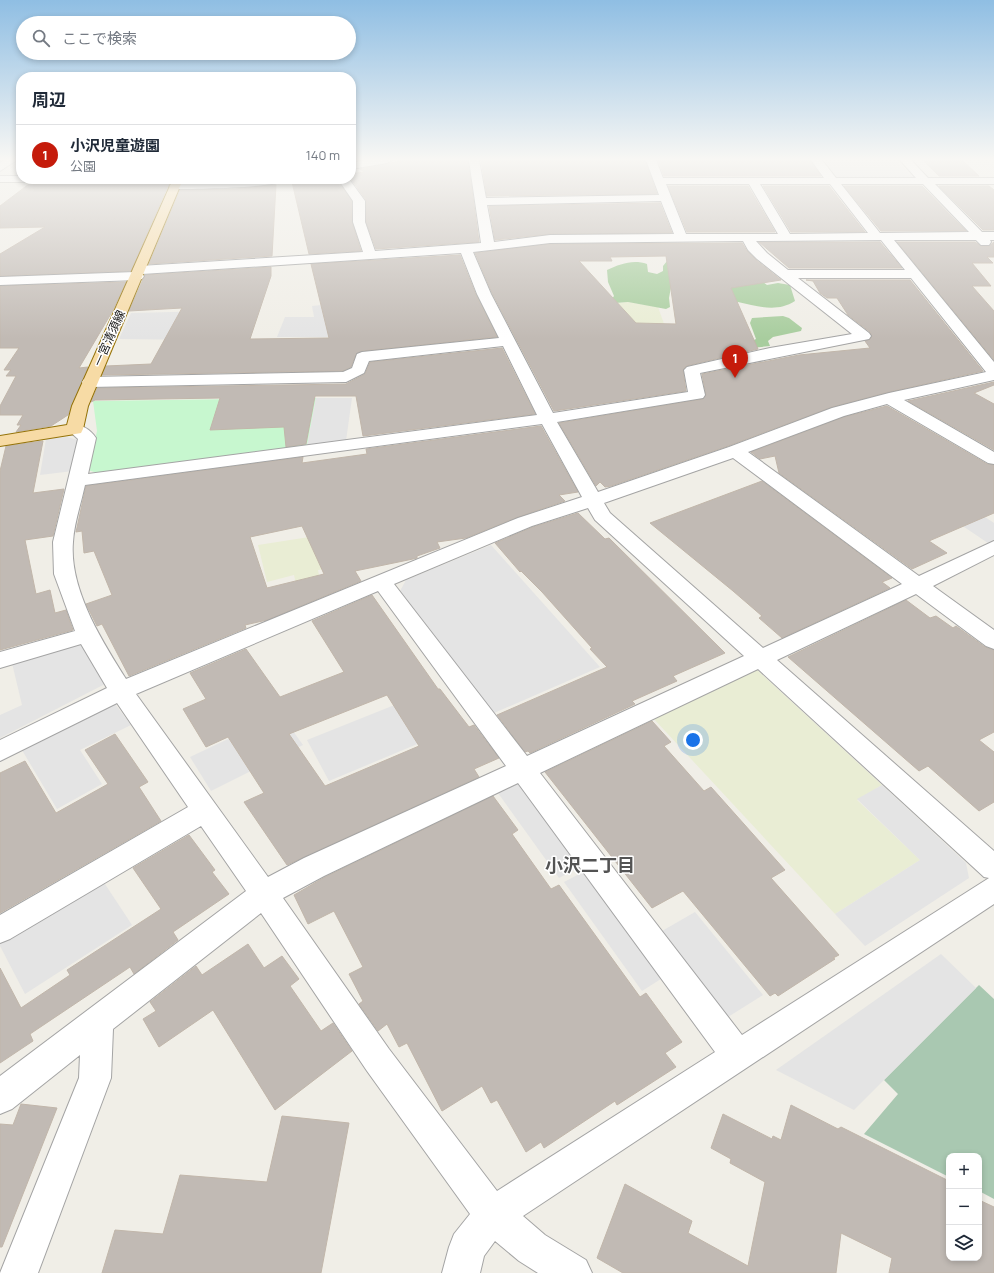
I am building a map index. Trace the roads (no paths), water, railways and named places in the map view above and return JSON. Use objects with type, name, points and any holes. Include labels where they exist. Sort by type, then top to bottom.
[{"type":"main road","name":"一宮清須線","points":[[75,429],[80,406],[161,219]]},
{"type":"main road","points":[[0,441],[75,429]]},
{"type":"street","points":[[359,219],[370,255]]},
{"type":"street","points":[[484,219],[488,246]]},
{"type":"street","points":[[674,219],[681,238]]},
{"type":"street","points":[[776,219],[786,237]]},
{"type":"street","points":[[866,219],[914,274],[994,372]]},
{"type":"street","points":[[964,219],[994,251]]},
{"type":"street","points":[[0,281],[466,249],[550,239],[994,236]]},
{"type":"street","points":[[76,481],[548,420],[697,395],[692,370],[770,353],[864,336],[762,256],[752,247],[748,238]]},
{"type":"street","points":[[466,249],[484,294],[548,420],[602,516],[994,868]]},
{"type":"street","points":[[786,274],[914,274]]},
{"type":"street","points":[[90,382],[346,377],[359,370],[362,357],[508,341]]},
{"type":"street","points":[[0,751],[121,691],[525,522],[735,451],[838,412],[889,398],[994,375]]},
{"type":"street","points":[[889,398],[994,459]]},
{"type":"street","points":[[75,429],[87,438],[63,542],[64,574],[87,634],[121,691],[264,894],[378,1060],[493,1215],[532,1248],[573,1273]]},
{"type":"street","points":[[735,451],[994,641]]},
{"type":"street","points":[[0,1097],[264,894],[314,867],[918,585],[994,547]]},
{"type":"street","points":[[382,582],[738,1056]]},
{"type":"street","points":[[0,660],[87,634]]},
{"type":"street","points":[[0,930],[205,810]]},
{"type":"street","points":[[461,1273],[467,1247],[493,1215],[994,889]]},
{"type":"street","points":[[19,1273],[95,1078],[98,1022]]},
{"type":"place","name":"小沢児童遊園","points":[[735,378]]},
{"type":"district","name":"小沢二丁目","points":[[590,865]]}]
